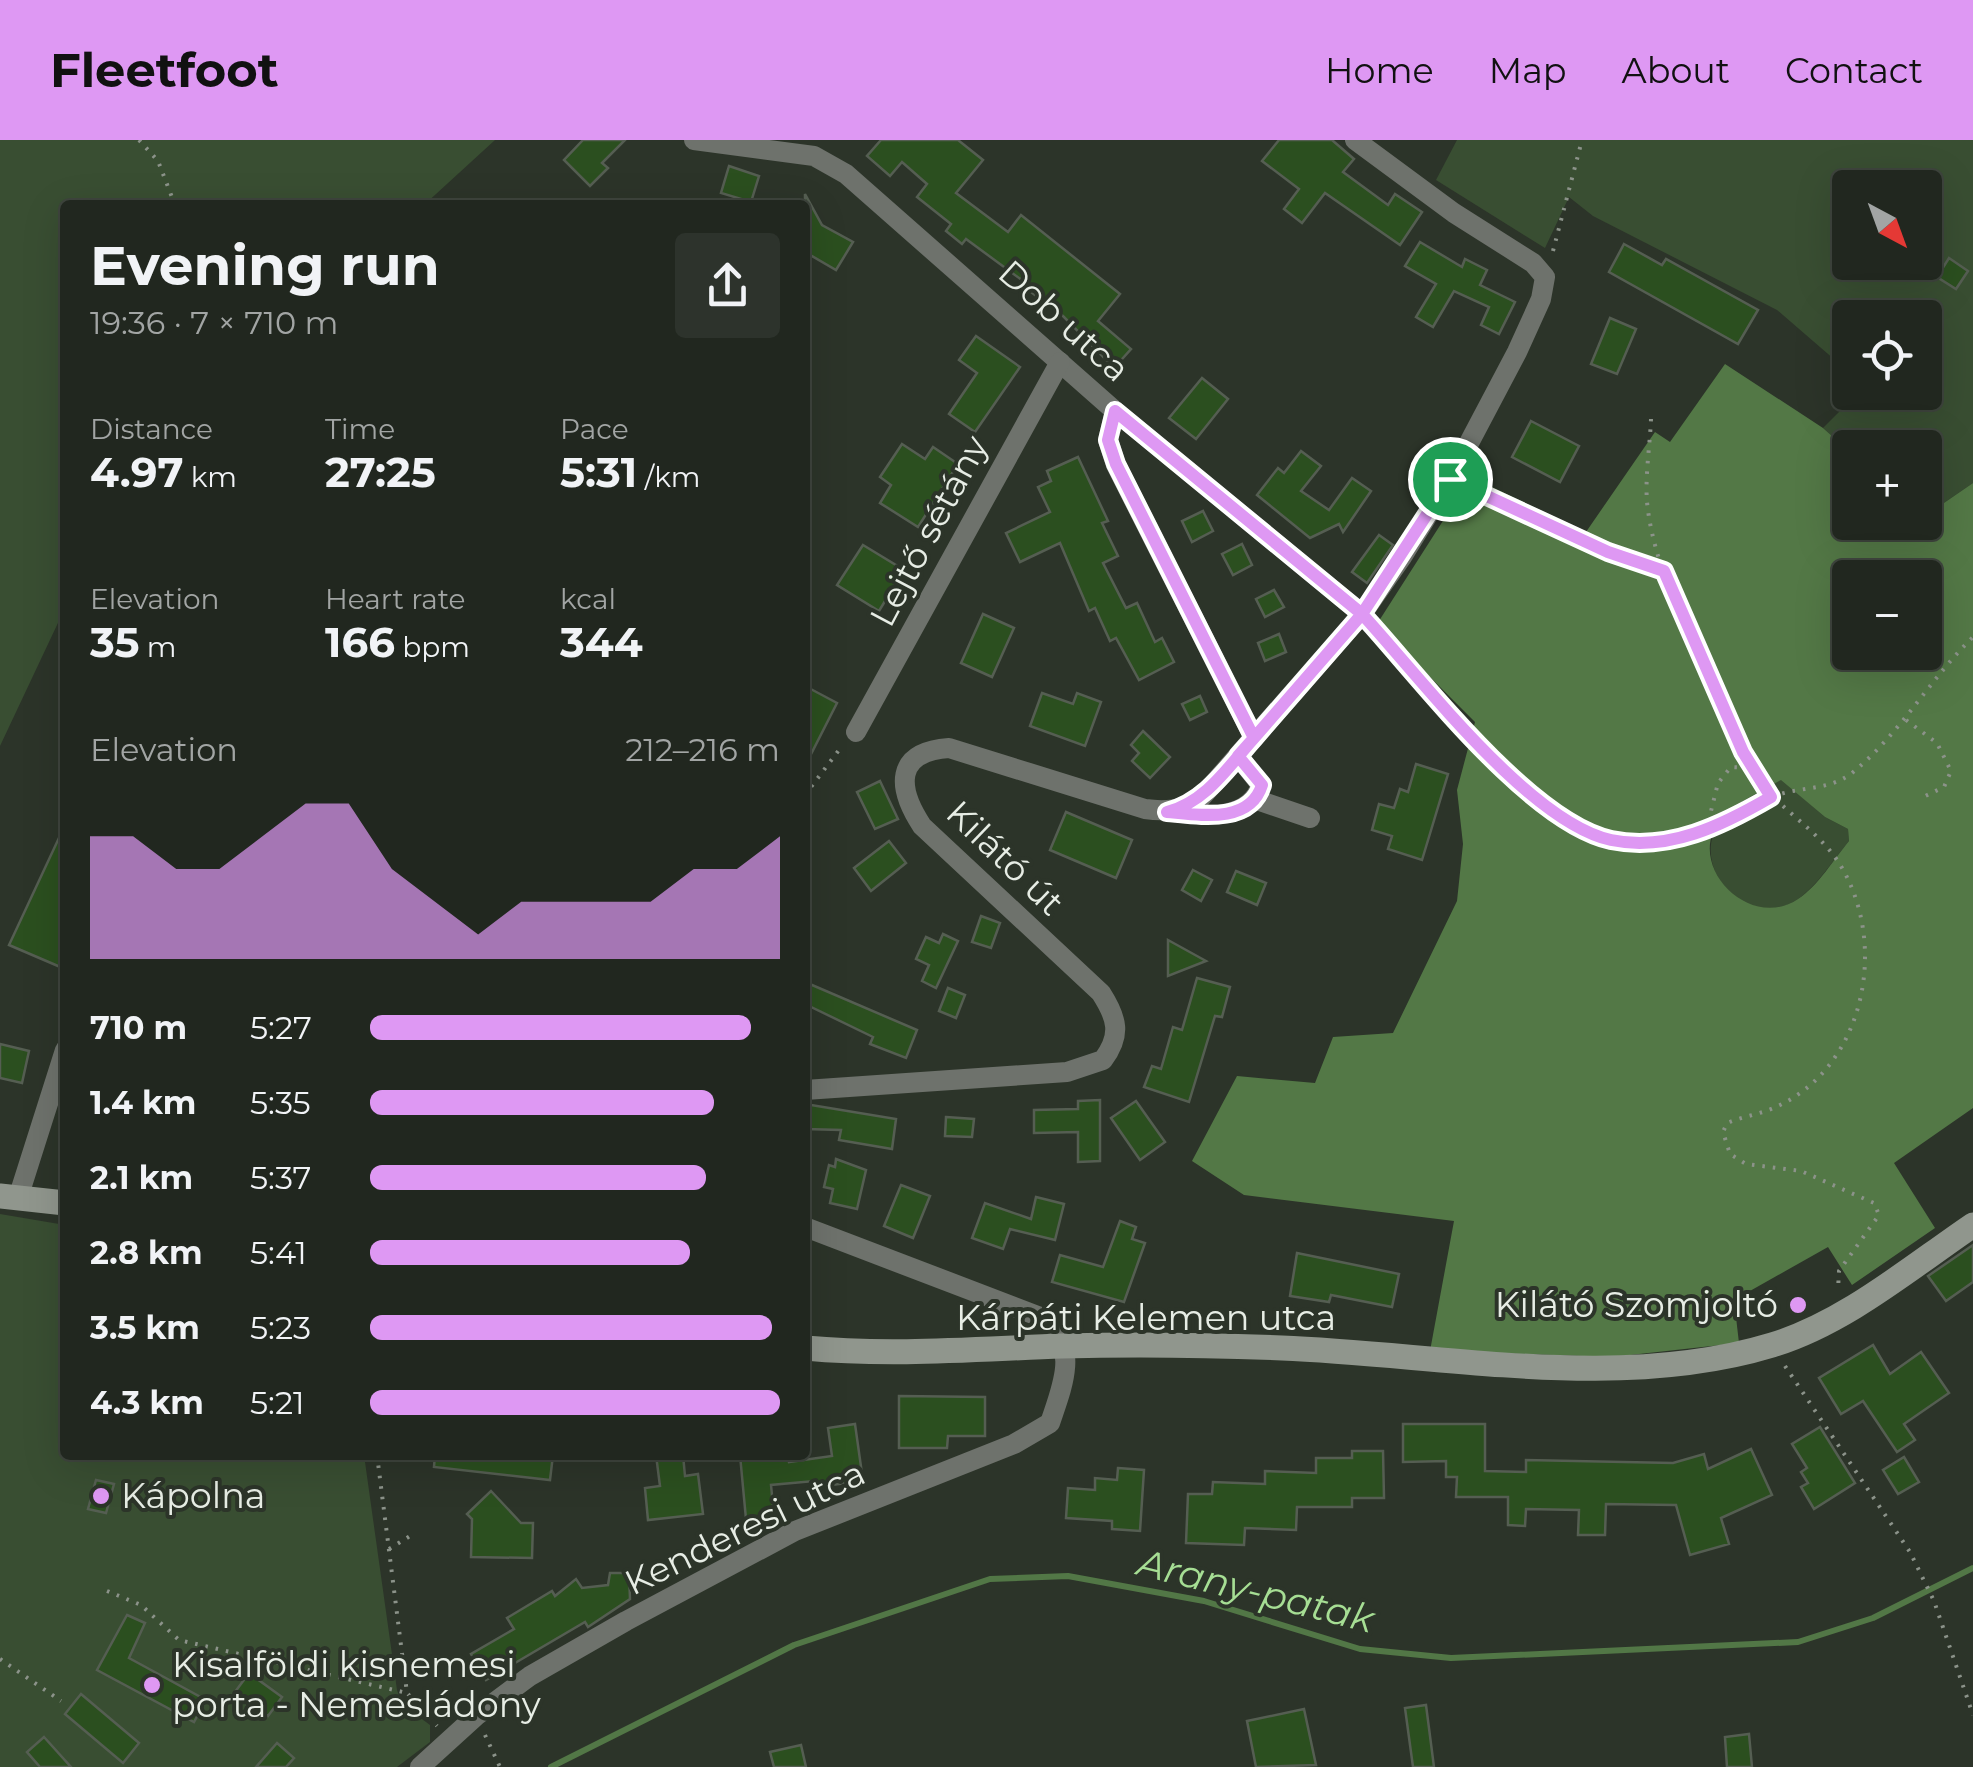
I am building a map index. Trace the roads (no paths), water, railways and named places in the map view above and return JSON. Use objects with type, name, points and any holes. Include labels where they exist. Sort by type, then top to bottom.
[{"type":"street","name":"Dob utca","points":[[694,140],[814,156],[846,174],[1115,411],[1362,614]]},
{"type":"street","points":[[1167,812],[1200,799],[1362,614],[1450,479],[1534,318],[1546,277],[1355,140]]},
{"type":"street","name":"Lejtő sétány","points":[[856,732],[1060,362]]},
{"type":"street","points":[[1115,411],[1108,440],[1116,464],[1254,738]]},
{"type":"street","name":"Kilátó út","points":[[810,1090],[1086,1068],[1103,1060],[1116,1035],[1116,1022],[1101,994],[922,826],[904,788],[906,770],[917,757],[950,748],[974,753],[1167,812]]},
{"type":"street","points":[[1167,812],[1206,816],[1246,809],[1257,800],[1262,785],[1238,756]]},
{"type":"street","points":[[1257,800],[1310,818]]},
{"type":"street","points":[[60,1063],[9,1197],[60,1202]]},
{"type":"street","name":"Kárpáti Kelemen utca","points":[[810,1348],[908,1354],[1065,1346],[1284,1348],[1430,1362],[1608,1366],[1712,1359],[1772,1346],[1837,1315],[1973,1225]]},
{"type":"street","points":[[810,1229],[1051,1321],[1065,1346]]},
{"type":"street","name":"Kenderesi utca","points":[[420,1767],[476,1716],[530,1676],[795,1531],[1037,1434],[1050,1423],[1067,1374],[1065,1346]]},
{"type":"waterway","name":"Arany-patak","points":[[551,1767],[794,1645],[990,1579],[1068,1576],[1204,1601],[1360,1649],[1451,1658],[1798,1642],[1873,1618],[1973,1568]]},
{"type":"place","name":"Kilátó Szomjoltó","points":[[1798,1305]]},
{"type":"place","name":"Kápolna","points":[[101,1496]]},
{"type":"place","name":"Kisalföldi kisnemesi porta - Nemesládony","points":[[152,1685]]}]
